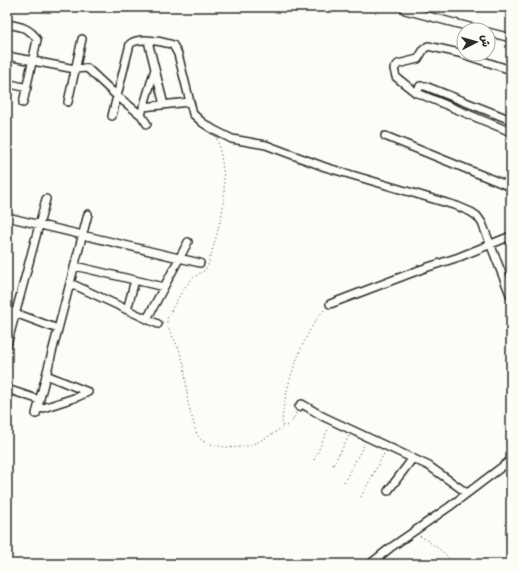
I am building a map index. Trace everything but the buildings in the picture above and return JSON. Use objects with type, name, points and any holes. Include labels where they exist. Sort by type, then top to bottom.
[{"type":"street","points":[[405,10],[456,23]]},
{"type":"street","points":[[7,24],[22,27],[34,34],[37,40],[23,103]]},
{"type":"street","points":[[496,34],[511,38]]},
{"type":"street","points":[[68,102],[82,39]]},
{"type":"street","points":[[112,116],[130,44],[137,41],[170,44],[175,48],[178,54],[193,114],[196,118],[214,130],[232,139],[266,145],[317,165],[434,198],[471,212],[477,216],[482,223],[511,297]]},
{"type":"street","points":[[148,41],[164,105]]},
{"type":"street","points":[[511,70],[458,53],[428,46],[424,49],[418,59],[398,64],[394,69],[394,73],[398,80],[416,93],[511,132]]},
{"type":"street","points":[[7,56],[75,69],[87,68],[117,96],[141,115],[147,124]]},
{"type":"street","points":[[141,115],[155,69]]},
{"type":"street","points":[[7,83],[27,88]]},
{"type":"street","points":[[416,93],[420,86],[425,86],[511,120]]},
{"type":"street","points":[[143,107],[189,102]]},
{"type":"street","points":[[386,136],[511,187]]},
{"type":"street","points":[[7,345],[46,199]]},
{"type":"street","points":[[46,375],[88,392],[77,398],[37,412],[46,375],[88,214]]},
{"type":"street","points":[[7,217],[200,263]]},
{"type":"street","points":[[330,304],[511,236]]},
{"type":"street","points":[[147,319],[188,242]]},
{"type":"street","points":[[75,266],[164,286]]},
{"type":"street","points":[[127,310],[134,280]]},
{"type":"street","points":[[70,283],[158,324]]},
{"type":"street","points":[[7,310],[58,329]]},
{"type":"street","points":[[7,389],[40,400]]},
{"type":"street","points":[[299,407],[302,404],[352,431],[388,446],[429,466],[467,494]]},
{"type":"street","points":[[388,491],[413,458]]},
{"type":"street","points":[[370,564],[390,548],[467,494],[511,460]]},
{"type":"path","points":[[483,7],[511,13]]},
{"type":"path","points":[[214,130],[220,148],[222,168],[223,206],[220,222],[208,265],[205,270],[194,277],[184,288],[167,320],[167,325],[179,349],[184,364],[188,403],[197,435],[202,441],[228,448],[239,448],[253,445],[284,426],[288,426],[292,422],[299,407]]},
{"type":"path","points":[[284,426],[282,425],[283,414],[291,376],[298,354],[321,313],[330,304]]},
{"type":"path","points":[[314,460],[332,421]]},
{"type":"path","points":[[333,465],[352,431]]},
{"type":"path","points":[[344,482],[368,438]]},
{"type":"path","points":[[361,497],[388,446]]},
{"type":"path","points":[[414,532],[436,546],[448,556],[454,564]]}]
